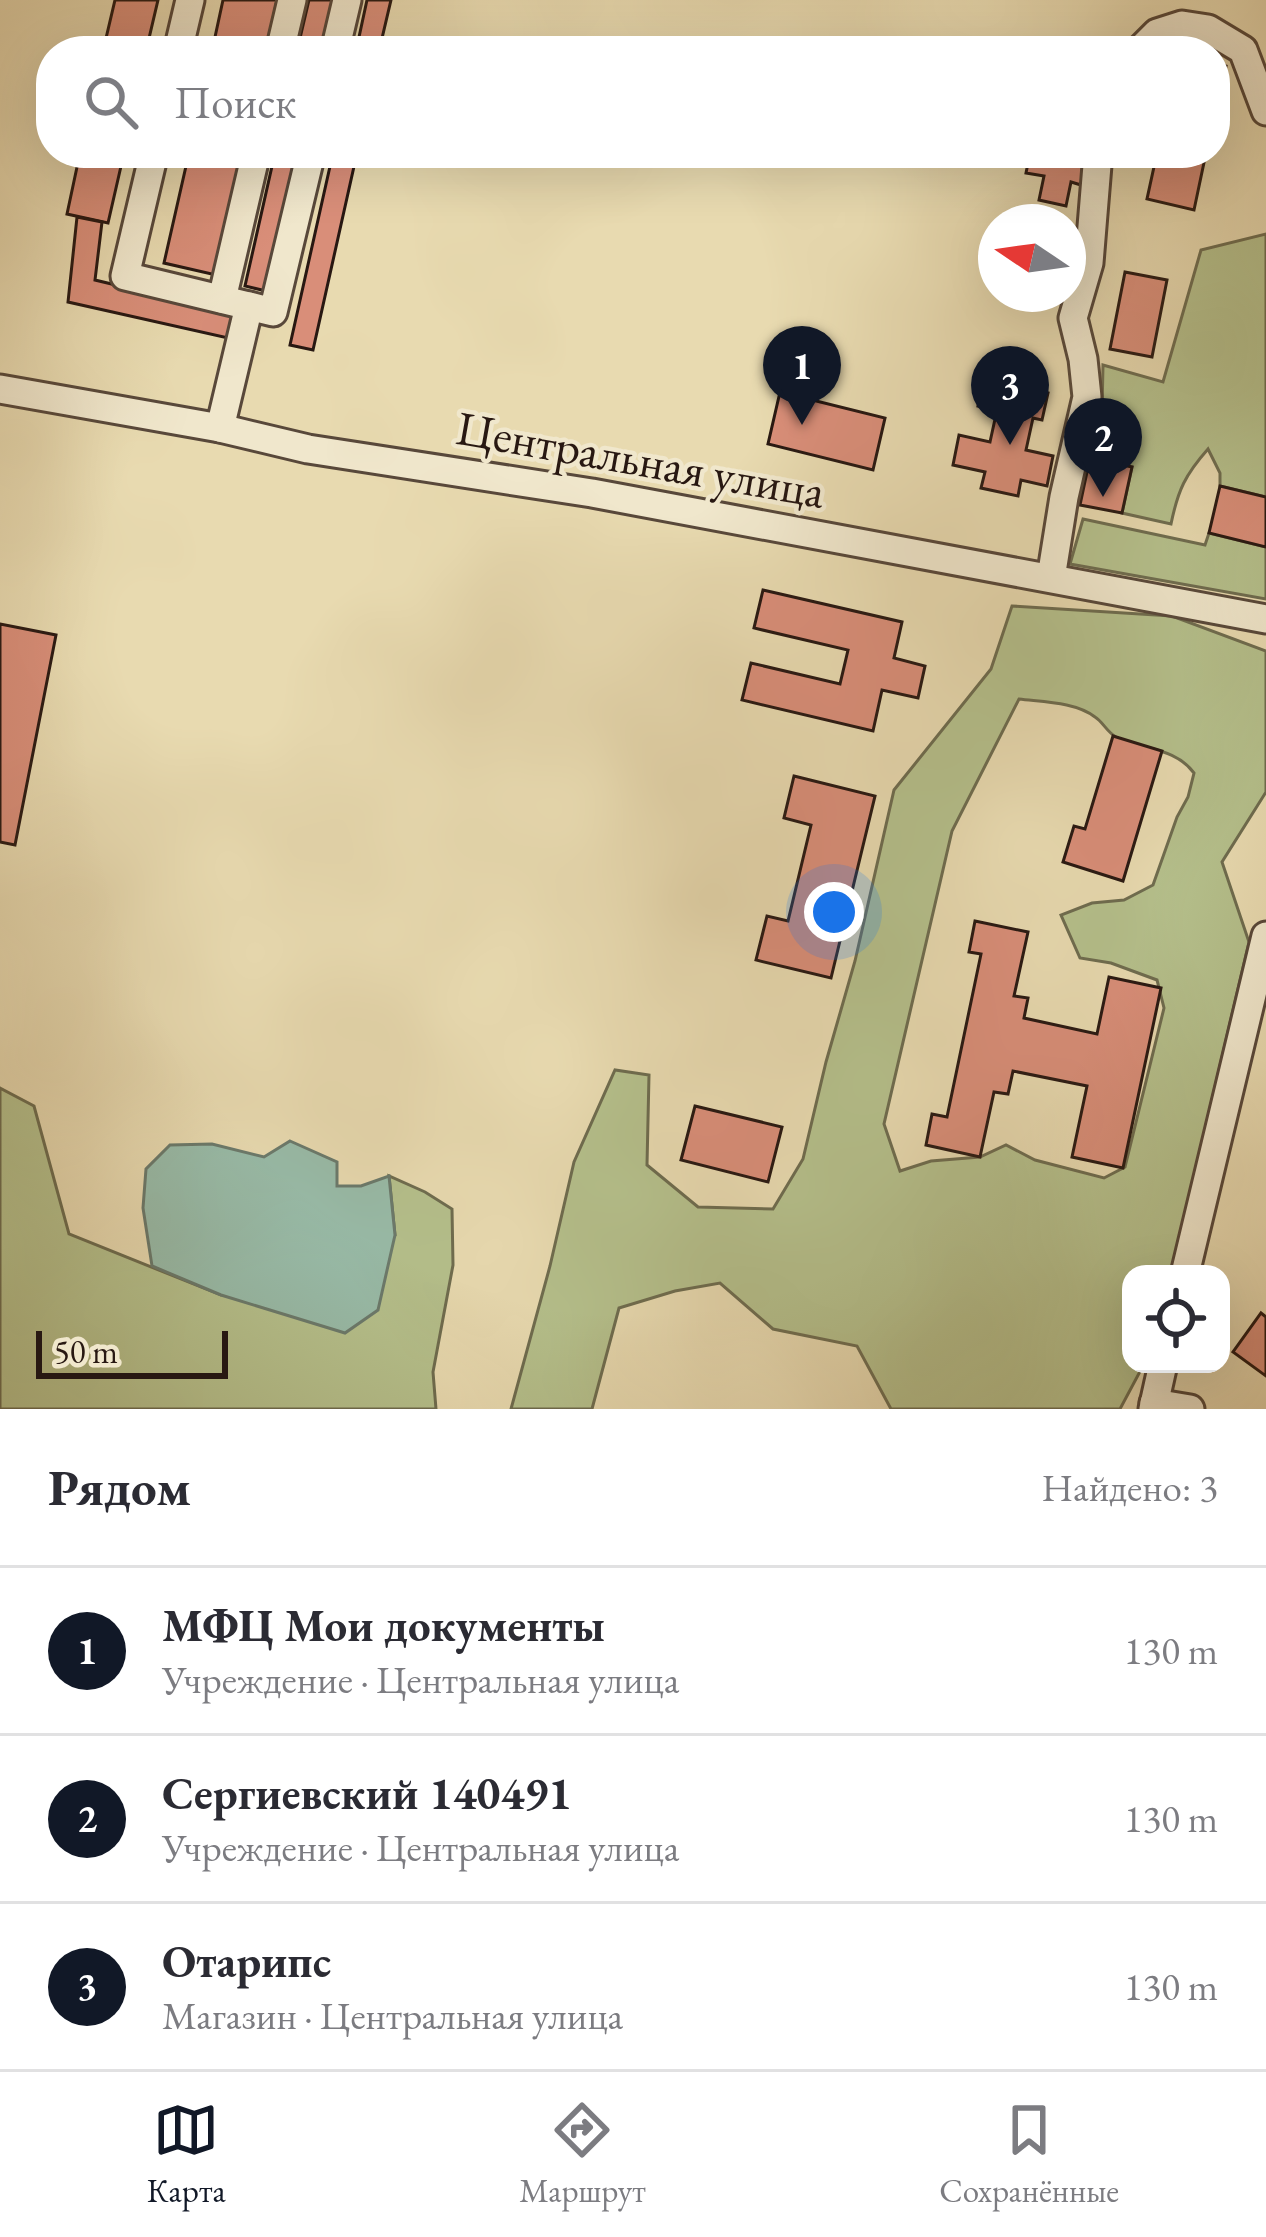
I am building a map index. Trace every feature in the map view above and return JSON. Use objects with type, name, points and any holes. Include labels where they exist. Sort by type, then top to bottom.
[{"type":"street","points":[[182,36],[190,0]]},
{"type":"street","points":[[284,36],[292,0]]},
{"type":"street","points":[[339,36],[347,0]]},
{"type":"street","points":[[1155,36],[1182,25],[1220,36]]},
{"type":"street","points":[[1230,42],[1243,50],[1266,111]]},
{"type":"street","points":[[150,168],[125,276],[273,312],[307,168]]},
{"type":"street","points":[[220,428],[254,168]]},
{"type":"street","points":[[1051,578],[1087,397],[1073,318],[1088,263],[1097,168]]},
{"type":"street","name":"Центральная улица","points":[[0,389],[220,428],[308,449],[592,493],[1266,619]]},
{"type":"street","points":[[1187,1265],[1266,936]]},
{"type":"street","points":[[1161,1373],[1153,1406],[1190,1409]]},
{"type":"green space","points":[[1266,234],[1266,497],[1220,486],[1220,473],[1208,449],[1184,484],[1171,524],[1122,513],[1132,467],[1090,458],[1102,412],[1103,365],[1163,382],[1201,250]]},
{"type":"green space","points":[[1083,519],[1205,545],[1209,533],[1266,547],[1266,599],[1070,564]]},
{"type":"green space","points":[[1012,606],[1172,616],[1266,651],[1266,792],[1222,862],[1249,942],[1173,1265],[1122,1265],[1122,1373],[1139,1373],[1120,1409],[891,1409],[857,1346],[773,1329],[720,1283],[619,1308],[592,1409],[511,1409],[574,1162],[615,1070],[649,1075],[647,1165],[698,1207],[773,1209],[803,1159],[894,790],[991,669]],"holes":[[[1019,699],[1069,706],[1098,719],[1116,737],[1177,758],[1194,773],[1153,885],[1124,900],[1092,903],[1061,915],[1080,958],[1111,963],[1157,980],[1164,1008],[1125,1167],[1104,1178],[1035,1160],[1006,1145],[980,1157],[931,1161],[900,1171],[884,1124],[952,831]]]},
{"type":"green space","points":[[0,1088],[34,1106],[69,1234],[221,1295],[395,1235],[389,1176],[452,1209],[453,1265],[433,1372],[436,1409],[0,1409]]},
{"type":"shaded area","points":[[290,1141],[337,1162],[337,1186],[361,1186],[389,1176],[395,1235],[378,1310],[345,1333],[221,1295],[152,1266],[143,1208],[146,1169],[170,1145],[212,1144],[264,1157]]},
{"type":"building","points":[[115,0],[158,0],[150,36],[107,36]]},
{"type":"building","points":[[223,0],[277,0],[269,36],[215,36]]},
{"type":"building","points":[[309,0],[335,0],[327,36],[301,36]]},
{"type":"building","points":[[367,0],[391,0],[383,36],[359,36]]},
{"type":"building","points":[[77,168],[121,168],[108,223],[67,214]]},
{"type":"building","points":[[186,168],[240,168],[216,275],[164,263]]},
{"type":"building","points":[[272,168],[298,168],[270,292],[245,286]]},
{"type":"building","points":[[330,168],[354,168],[313,350],[290,345]]},
{"type":"building","points":[[1027,168],[1085,168],[1081,185],[1071,182],[1066,204],[1039,200],[1044,176],[1026,173]]},
{"type":"building","points":[[1154,168],[1203,168],[1194,210],[1147,199]]},
{"type":"building","points":[[77,217],[102,222],[95,280],[233,313],[228,338],[68,302]]},
{"type":"building","points":[[1125,272],[1167,280],[1152,357],[1110,349]]},
{"type":"building","points":[[984,379],[1048,393],[1042,420],[1033,418],[1026,450],[1053,456],[1047,486],[1021,480],[1018,496],[981,488],[985,472],[953,465],[959,435],[990,442],[997,410],[978,406]]},
{"type":"building","points":[[780,392],[885,418],[873,470],[768,444]]},
{"type":"building","points":[[1090,458],[1132,467],[1122,513],[1080,505]]},
{"type":"building","points":[[1220,486],[1266,497],[1266,547],[1209,533]]},
{"type":"building","points":[[763,590],[902,622],[894,658],[925,666],[918,698],[882,690],[873,731],[742,700],[751,663],[840,684],[848,650],[754,628]]},
{"type":"building","points":[[0,624],[56,635],[15,845],[0,842]]},
{"type":"building","points":[[1113,736],[1162,751],[1123,881],[1063,862],[1074,826],[1085,829]]},
{"type":"building","points":[[794,776],[875,796],[831,978],[756,960],[767,916],[788,921],[811,825],[784,818]]},
{"type":"building","points":[[975,921],[1028,932],[1014,996],[1028,998],[1024,1018],[1097,1034],[1109,977],[1161,988],[1123,1168],[1072,1157],[1087,1086],[1013,1071],[1008,1094],[994,1092],[980,1157],[926,1145],[932,1114],[947,1117],[981,954],[969,952]]},
{"type":"building","points":[[695,1106],[782,1127],[768,1182],[681,1160]]},
{"type":"building","points":[[1261,1313],[1266,1317],[1266,1376],[1233,1352]]},
{"type":"place","name":"МФЦ Мои документы","points":[[802,425]]},
{"type":"place","name":"Отарипс","points":[[1010,445]]},
{"type":"place","name":"Сергиевский 140491","points":[[1103,497]]}]
